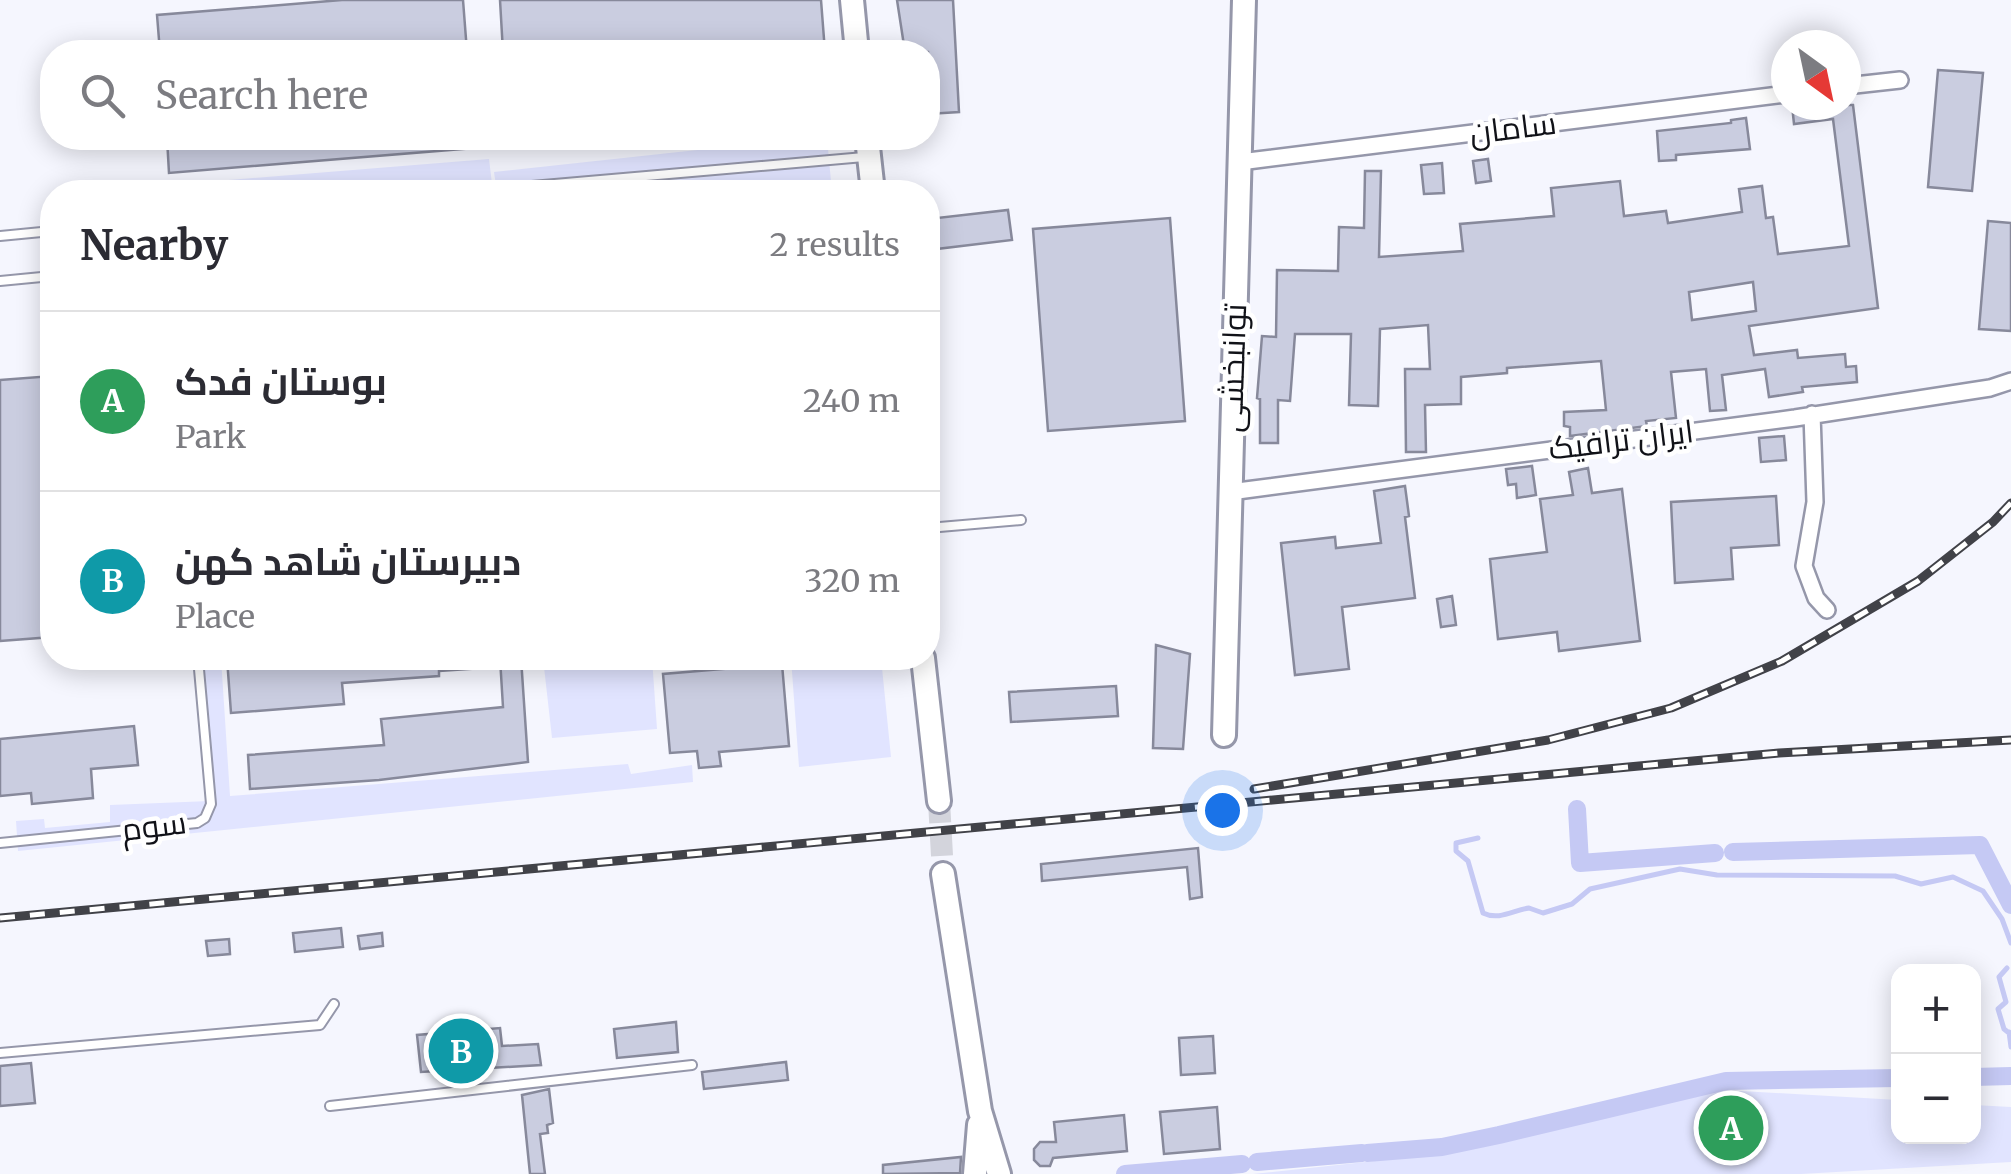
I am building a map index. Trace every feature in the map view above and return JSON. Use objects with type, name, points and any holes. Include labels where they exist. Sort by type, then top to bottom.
[{"type":"street","points":[[852,0],[857,40]]},
{"type":"street","name":"توانبخشی","points":[[1224,735],[1244,0]]},
{"type":"street","points":[[1861,84],[1900,80]]},
{"type":"street","name":"سامان","points":[[1240,162],[1771,96]]},
{"type":"street","points":[[868,150],[871,180]]},
{"type":"street","name":"ایران ترافیک","points":[[1230,492],[1812,414],[1990,388],[2011,381]]},
{"type":"street","points":[[1812,414],[1815,502],[1804,566],[1816,598],[1827,610]]},
{"type":"street","points":[[924,670],[939,801]]},
{"type":"street","points":[[943,874],[980,1112],[999,1174]]},
{"type":"street","points":[[975,1174],[980,1112]]},
{"type":"lane","points":[[571,180],[841,150]]},
{"type":"lane","points":[[0,236],[40,233]]},
{"type":"lane","points":[[0,282],[40,277]]},
{"type":"lane","points":[[940,527],[1021,520]]},
{"type":"lane","name":"سوم","points":[[0,843],[197,823],[206,818],[211,804],[199,670]]},
{"type":"lane","points":[[0,1053],[320,1025],[334,1004]]},
{"type":"lane","points":[[330,1106],[692,1065]]},
{"type":"shaded area","points":[[698,150],[828,150],[831,180],[495,180],[494,172]]},
{"type":"shaded area","points":[[489,159],[492,180],[229,180]]},
{"type":"shaded area","points":[[201,670],[222,670],[230,796],[628,764],[631,774],[692,765],[693,782],[18,851],[16,821],[44,819],[45,828],[110,822],[110,805],[210,801]]},
{"type":"shaded area","points":[[544,670],[653,670],[657,729],[552,738]]},
{"type":"shaded area","points":[[792,670],[882,670],[891,757],[799,767]]},
{"type":"shaded area","points":[[1724,1090],[1891,1100],[1891,1144],[1981,1144],[1981,1105],[2011,1107],[2011,1162],[1801,1174],[1253,1174],[1458,1152]]},
{"type":"building","points":[[342,0],[463,0],[466,40],[159,40],[157,15]]},
{"type":"building","points":[[500,0],[821,0],[824,40],[502,40]]},
{"type":"building","points":[[897,0],[953,0],[959,112],[940,113],[940,40],[903,40]]},
{"type":"building","points":[[1938,70],[1983,73],[1972,191],[1928,187]]},
{"type":"building","points":[[1746,118],[1750,149],[1676,155],[1676,160],[1659,161],[1657,131]]},
{"type":"building","points":[[1794,120],[1825,120],[1794,124]]},
{"type":"building","points":[[1833,120],[1855,120],[1878,308],[1749,326],[1754,355],[1797,350],[1798,358],[1845,354],[1846,367],[1856,366],[1857,382],[1802,387],[1803,392],[1769,397],[1765,369],[1722,375],[1726,410],[1710,411],[1706,369],[1671,372],[1676,418],[1646,421],[1647,426],[1570,436],[1570,427],[1564,426],[1564,412],[1606,410],[1601,361],[1507,368],[1507,373],[1461,377],[1461,404],[1425,405],[1426,452],[1406,452],[1405,369],[1430,369],[1428,325],[1380,329],[1378,406],[1349,405],[1351,334],[1295,334],[1290,401],[1278,400],[1278,443],[1260,443],[1257,398],[1262,336],[1276,337],[1277,270],[1338,271],[1339,227],[1364,228],[1365,171],[1381,171],[1379,257],[1463,251],[1460,224],[1554,216],[1551,188],[1620,181],[1624,216],[1666,211],[1668,223],[1742,212],[1739,189],[1762,186],[1766,218],[1773,217],[1778,254],[1849,246]],"holes":[[[1753,282],[1756,311],[1692,320],[1689,292]]]},
{"type":"building","points":[[168,150],[449,150],[169,173]]},
{"type":"building","points":[[1488,159],[1491,181],[1476,183],[1473,161]]},
{"type":"building","points":[[1442,163],[1444,193],[1424,194],[1421,165]]},
{"type":"building","points":[[1008,210],[1012,240],[940,249],[940,218]]},
{"type":"building","points":[[1170,218],[1185,421],[1048,431],[1033,229]]},
{"type":"building","points":[[1988,221],[2011,223],[2011,331],[1979,329]]},
{"type":"building","points":[[40,377],[40,638],[0,641],[0,380]]},
{"type":"building","points":[[1784,436],[1786,460],[1761,462],[1759,438]]},
{"type":"building","points":[[1532,466],[1536,495],[1517,498],[1516,484],[1508,485],[1506,469]]},
{"type":"building","points":[[1588,468],[1592,493],[1622,489],[1640,641],[1559,651],[1557,632],[1498,639],[1490,559],[1547,552],[1540,499],[1573,495],[1569,472]]},
{"type":"building","points":[[1405,486],[1415,598],[1342,607],[1349,669],[1295,675],[1281,543],[1335,537],[1336,548],[1381,543],[1374,491]]},
{"type":"building","points":[[1776,496],[1779,545],[1731,548],[1733,579],[1675,583],[1671,502]]},
{"type":"building","points":[[1452,596],[1456,625],[1441,627],[1437,599]]},
{"type":"building","points":[[1156,645],[1190,654],[1183,749],[1153,748]]},
{"type":"building","points":[[228,670],[453,670],[439,671],[439,676],[342,683],[344,704],[231,713]]},
{"type":"building","points":[[501,670],[522,670],[528,762],[379,780],[250,789],[248,755],[384,745],[381,719],[503,707]]},
{"type":"building","points":[[783,670],[789,746],[719,752],[721,766],[699,768],[697,751],[670,753],[663,674]]},
{"type":"building","points":[[1116,686],[1118,716],[1011,722],[1009,692]]},
{"type":"building","points":[[134,726],[138,765],[91,769],[93,798],[32,804],[31,793],[0,796],[0,739]]},
{"type":"building","points":[[1198,848],[1202,897],[1190,899],[1187,867],[1042,881],[1041,864]]},
{"type":"building","points":[[341,928],[343,947],[295,952],[293,933]]},
{"type":"building","points":[[382,933],[383,946],[360,949],[358,936]]},
{"type":"building","points":[[229,939],[230,954],[208,956],[206,941]]},
{"type":"building","points":[[676,1022],[678,1052],[617,1058],[614,1029]]},
{"type":"building","points":[[500,1028],[502,1046],[538,1044],[541,1065],[421,1072],[417,1035]]},
{"type":"building","points":[[1213,1036],[1215,1073],[1181,1075],[1179,1038]]},
{"type":"building","points":[[786,1062],[788,1080],[704,1089],[702,1072]]},
{"type":"building","points":[[31,1063],[35,1103],[0,1106],[0,1066]]},
{"type":"building","points":[[549,1089],[553,1123],[547,1125],[548,1133],[540,1134],[545,1174],[530,1174],[522,1095]]},
{"type":"building","points":[[1217,1107],[1220,1149],[1164,1154],[1160,1112]]},
{"type":"building","points":[[1124,1115],[1127,1151],[1053,1158],[1050,1166],[1040,1166],[1034,1160],[1034,1149],[1040,1142],[1056,1142],[1054,1122]]},
{"type":"building","points":[[961,1157],[960,1173],[883,1174],[883,1165]]},
{"type":"waterway","points":[[1577,809],[1580,863],[1715,853]]},
{"type":"waterway","points":[[1478,838],[1456,843],[1456,851],[1468,861],[1483,913],[1489,915],[1529,908],[1543,913],[1572,904],[1590,889],[1680,869],[1717,875],[1895,876],[1921,884],[1953,877],[1983,891],[2002,919],[2011,943]]},
{"type":"waterway","points":[[1733,852],[1980,845],[2011,905]]},
{"type":"waterway","points":[[2007,968],[1999,977],[2006,1002],[1998,1009],[2009,1033]]},
{"type":"waterway","points":[[2009,1032],[2011,1047]]},
{"type":"waterway","points":[[1981,1077],[2011,1076]]},
{"type":"waterway","points":[[1367,1153],[1442,1147],[1726,1081],[1891,1078]]},
{"type":"waterway","points":[[1257,1162],[1362,1153]]},
{"type":"waterway","points":[[1125,1174],[1242,1164]]},
{"type":"tunnel","points":[[939,801],[943,874]]},
{"type":"railway","points":[[1254,789],[1548,740],[1671,708],[1782,661],[1918,581],[2011,503]]},
{"type":"railway","points":[[0,918],[1779,753],[2011,740]]},
{"type":"place","name":"دبیرستان شاهد کهن","points":[[461,1051]]},
{"type":"place","name":"بوستان فدک","points":[[1731,1128]]}]
